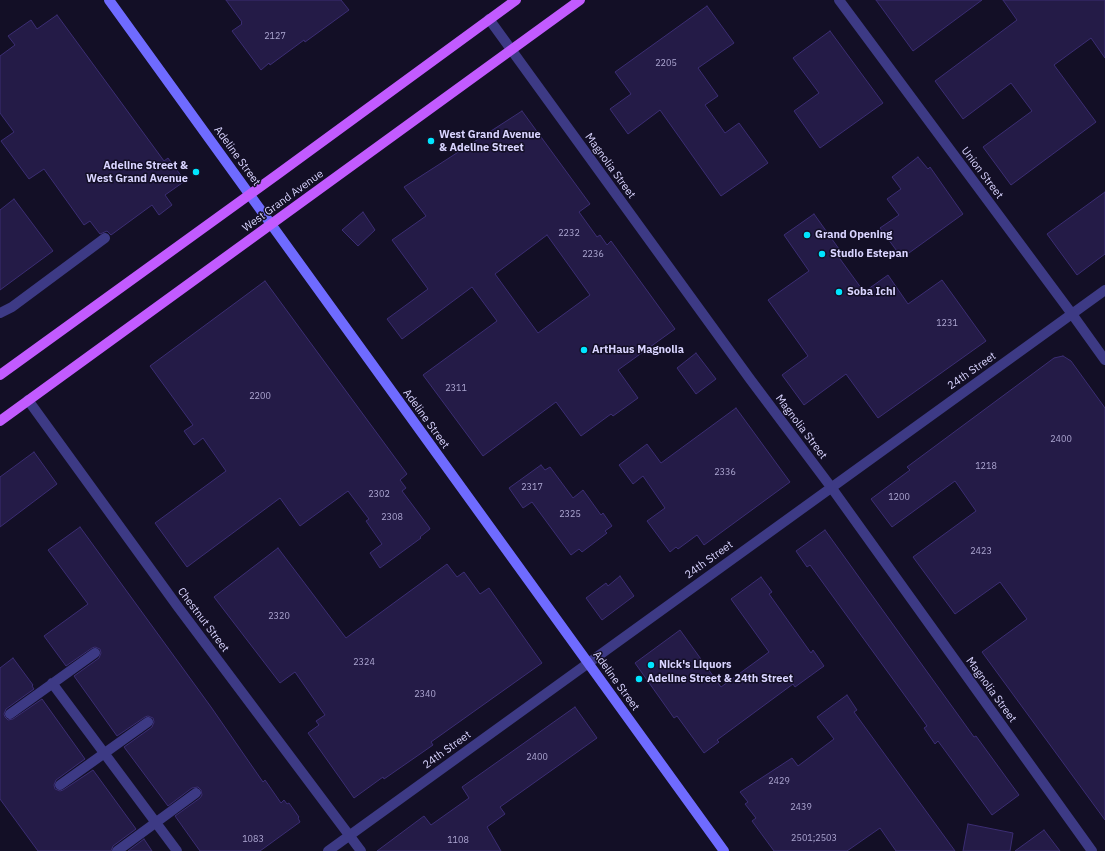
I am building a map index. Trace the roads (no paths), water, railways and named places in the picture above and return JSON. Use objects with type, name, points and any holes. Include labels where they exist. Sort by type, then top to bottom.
[{"type":"main road","name":"Adeline Street","points":[[109,0],[724,851]]},
{"type":"main road","points":[[0,375],[250,195],[516,0]]},
{"type":"main road","name":"West Grand Avenue","points":[[0,421],[580,0]]},
{"type":"street","name":"Union Street","points":[[839,0],[1105,360]]},
{"type":"street","name":"Magnolia Street","points":[[489,19],[750,379],[831,487],[1092,851]]},
{"type":"street","points":[[0,312],[12,307],[105,238]]},
{"type":"street","name":"24th Street","points":[[328,851],[1105,290]]},
{"type":"street","name":"Chestnut Street","points":[[28,400],[178,607],[361,851]]},
{"type":"street","points":[[10,714],[95,653]]},
{"type":"street","points":[[52,683],[177,851]]},
{"type":"street","points":[[60,785],[148,722]]},
{"type":"street","points":[[117,851],[196,793]]},
{"type":"place","name":"West Grand Avenue & Adeline Street","points":[[431,141]]},
{"type":"place","name":"Adeline Street & West Grand Avenue","points":[[196,172]]},
{"type":"place","name":"Grand Opening","points":[[807,235]]},
{"type":"place","name":"Studio Estepan","points":[[822,254]]},
{"type":"place","name":"Soba Ichi","points":[[839,292]]},
{"type":"place","name":"ArtHaus Magnolia","points":[[584,350]]},
{"type":"place","name":"Nick's Liquors","points":[[651,665]]},
{"type":"place","name":"Adeline Street & 24th Street","points":[[639,679]]}]
